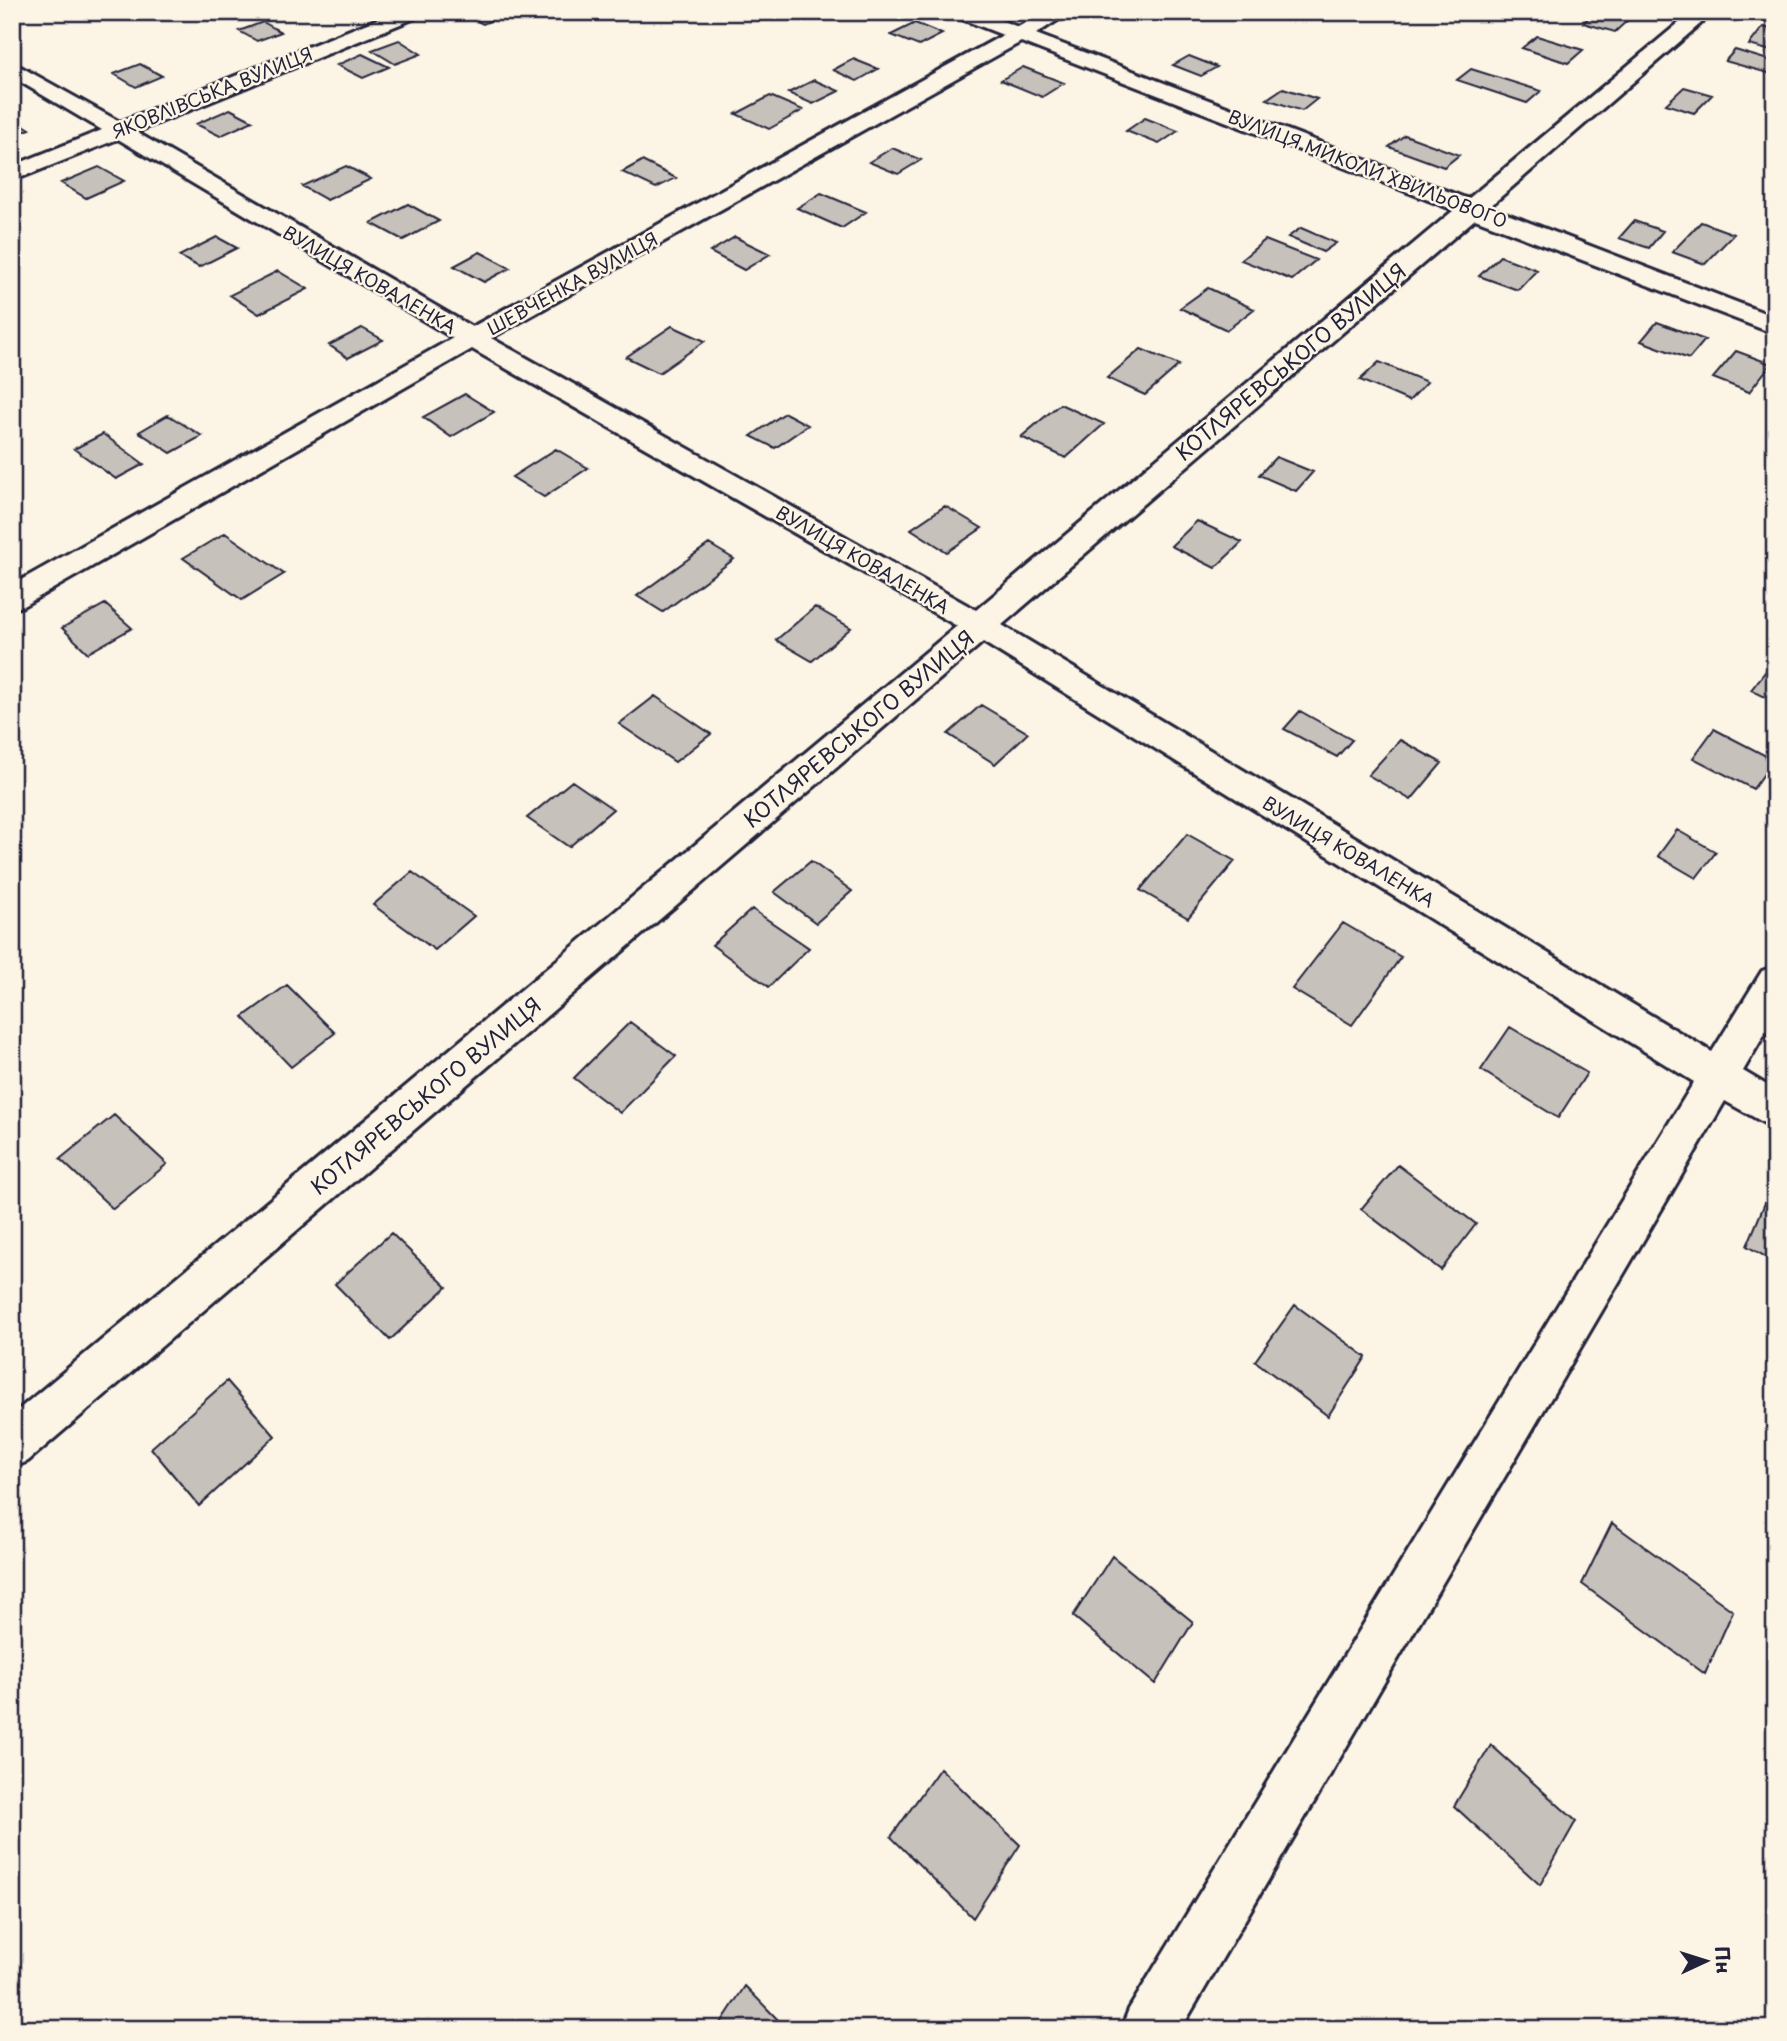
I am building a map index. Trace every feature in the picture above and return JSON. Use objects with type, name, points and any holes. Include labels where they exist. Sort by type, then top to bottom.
[{"type":"street","name":"ЯКОВЛІВСЬКА ВУЛИЦЯ","points":[[12,174],[413,12]]},
{"type":"street","name":"ВУЛИЦЯ МИКОЛИ ХВИЛЬОВОГО","points":[[961,12],[1775,326]]},
{"type":"street","name":"ШЕВЧЕНКА ВУЛИЦЯ","points":[[12,599],[472,338],[1060,12]]},
{"type":"street","name":"КОТЛЯРЕВСЬКОГО ВУЛИЦЯ","points":[[12,1445],[1470,207],[1704,12]]},
{"type":"street","name":"ВУЛИЦЯ КОВАЛЕНКА","points":[[12,68],[115,131],[472,338],[979,625],[1775,1111]]},
{"type":"street","points":[[1149,2029],[1775,982]]},
{"type":"building","points":[[498,12],[504,15],[483,24],[462,14]]},
{"type":"building","points":[[1594,12],[1610,12],[1630,18],[1615,32],[1583,23]]},
{"type":"building","points":[[263,22],[281,32],[257,41],[239,31]]},
{"type":"building","points":[[915,23],[942,34],[919,46],[891,35]]},
{"type":"building","points":[[1763,27],[1775,30],[1775,52],[1749,45]]},
{"type":"building","points":[[1537,36],[1583,50],[1568,63],[1522,48]]},
{"type":"building","points":[[399,40],[421,54],[395,64],[372,50]]},
{"type":"building","points":[[1735,50],[1775,62],[1775,75],[1725,61]]},
{"type":"building","points":[[362,54],[389,67],[363,78],[337,65]]},
{"type":"building","points":[[1189,56],[1217,67],[1201,76],[1173,65]]},
{"type":"building","points":[[853,59],[878,69],[857,81],[833,70]]},
{"type":"building","points":[[140,64],[162,76],[136,87],[114,74]]},
{"type":"building","points":[[1023,67],[1064,83],[1042,97],[1001,80]]},
{"type":"building","points":[[1471,69],[1541,91],[1527,103],[1457,80]]},
{"type":"building","points":[[814,80],[839,91],[813,104],[788,93]]},
{"type":"building","points":[[1684,87],[1712,95],[1694,113],[1666,104]]},
{"type":"building","points":[[1283,88],[1317,99],[1302,111],[1267,99]]},
{"type":"building","points":[[770,96],[803,110],[769,129],[736,114]]},
{"type":"building","points":[[230,109],[253,121],[220,136],[196,124]]},
{"type":"building","points":[[12,118],[30,129],[12,136]]},
{"type":"building","points":[[1145,118],[1178,131],[1159,144],[1126,131]]},
{"type":"building","points":[[1405,135],[1459,155],[1444,167],[1389,147]]},
{"type":"building","points":[[892,148],[921,160],[898,174],[869,162]]},
{"type":"building","points":[[642,161],[676,178],[656,188],[622,172]]},
{"type":"building","points":[[346,166],[371,179],[327,200],[302,186]]},
{"type":"building","points":[[99,167],[124,181],[86,198],[61,183]]},
{"type":"building","points":[[821,193],[866,212],[842,228],[797,208]]},
{"type":"building","points":[[408,204],[439,221],[403,240],[371,223]]},
{"type":"building","points":[[1634,221],[1663,231],[1649,248],[1619,238]]},
{"type":"building","points":[[1701,222],[1734,234],[1705,264],[1672,252]]},
{"type":"building","points":[[1301,228],[1336,243],[1323,252],[1288,237]]},
{"type":"building","points":[[217,237],[237,248],[199,267],[179,256]]},
{"type":"building","points":[[735,237],[770,254],[744,270],[710,252]]},
{"type":"building","points":[[1265,240],[1316,260],[1292,280],[1241,260]]},
{"type":"building","points":[[480,252],[510,268],[484,282],[454,266]]},
{"type":"building","points":[[1500,256],[1537,270],[1518,290],[1479,276]]},
{"type":"building","points":[[278,271],[308,289],[259,314],[230,295]]},
{"type":"building","points":[[1208,288],[1254,309],[1227,330],[1180,308]]},
{"type":"building","points":[[1657,322],[1705,340],[1689,359],[1641,341]]},
{"type":"building","points":[[672,326],[705,341],[659,373],[626,357]]},
{"type":"building","points":[[362,328],[383,340],[348,358],[329,345]]},
{"type":"building","points":[[1141,349],[1179,365],[1145,395],[1107,378]]},
{"type":"building","points":[[1736,351],[1771,364],[1749,392],[1713,378]]},
{"type":"building","points":[[1379,362],[1427,382],[1409,401],[1360,380]]},
{"type":"building","points":[[465,394],[494,412],[451,437],[423,417]]},
{"type":"building","points":[[1060,404],[1104,424],[1066,458],[1021,437]]},
{"type":"building","points":[[785,413],[808,425],[775,448],[751,436]]},
{"type":"building","points":[[168,415],[202,436],[171,453],[139,432]]},
{"type":"building","points":[[103,434],[144,464],[116,479],[74,449]]},
{"type":"building","points":[[556,449],[588,468],[544,497],[512,477]]},
{"type":"building","points":[[1276,457],[1313,472],[1296,491],[1259,475]]},
{"type":"building","points":[[945,506],[982,528],[947,552],[911,529]]},
{"type":"building","points":[[1197,521],[1242,542],[1215,568],[1171,546]]},
{"type":"building","points":[[225,533],[284,574],[242,600],[183,558]]},
{"type":"building","points":[[709,544],[734,559],[663,612],[637,596]]},
{"type":"building","points":[[105,604],[132,628],[88,653],[62,628]]},
{"type":"building","points":[[815,607],[851,628],[812,661],[776,640]]},
{"type":"building","points":[[1769,667],[1775,670],[1775,702],[1751,690]]},
{"type":"building","points":[[655,696],[711,734],[675,762],[619,724]]},
{"type":"building","points":[[981,705],[1028,733],[995,764],[948,734]]},
{"type":"building","points":[[1300,711],[1352,740],[1337,757],[1284,729]]},
{"type":"building","points":[[1714,729],[1774,760],[1753,789],[1693,758]]},
{"type":"building","points":[[1400,740],[1442,763],[1411,800],[1368,775]]},
{"type":"building","points":[[572,781],[613,809],[569,847],[527,818]]},
{"type":"building","points":[[1677,830],[1716,852],[1696,878],[1658,856]]},
{"type":"building","points":[[1187,834],[1235,861],[1188,918],[1140,890]]},
{"type":"building","points":[[811,861],[852,891],[816,923],[774,892]]},
{"type":"building","points":[[412,872],[474,916],[435,950],[373,905]]},
{"type":"building","points":[[752,909],[809,948],[769,987],[712,945]]},
{"type":"building","points":[[1343,923],[1401,957],[1352,1025],[1292,989]]},
{"type":"building","points":[[287,985],[335,1033],[291,1067],[243,1017]]},
{"type":"building","points":[[630,1022],[676,1056],[620,1113],[574,1078]]},
{"type":"building","points":[[1510,1027],[1587,1073],[1558,1118],[1481,1070]]},
{"type":"building","points":[[114,1115],[167,1164],[113,1209],[60,1159]]},
{"type":"building","points":[[1398,1165],[1476,1224],[1441,1270],[1361,1209]]},
{"type":"building","points":[[1772,1186],[1775,1187],[1775,1262],[1747,1246]]},
{"type":"building","points":[[391,1233],[447,1287],[390,1340],[335,1284]]},
{"type":"building","points":[[1295,1305],[1366,1357],[1328,1416],[1255,1361]]},
{"type":"building","points":[[227,1381],[275,1436],[199,1506],[151,1448]]},
{"type":"building","points":[[1612,1523],[1733,1611],[1705,1674],[1582,1584]]},
{"type":"building","points":[[1112,1556],[1193,1622],[1155,1684],[1073,1616]]},
{"type":"building","points":[[1491,1745],[1576,1821],[1540,1885],[1454,1806]]},
{"type":"building","points":[[940,1768],[1020,1845],[973,1918],[891,1837]]},
{"type":"building","points":[[745,1986],[787,2029],[717,2029]]}]
